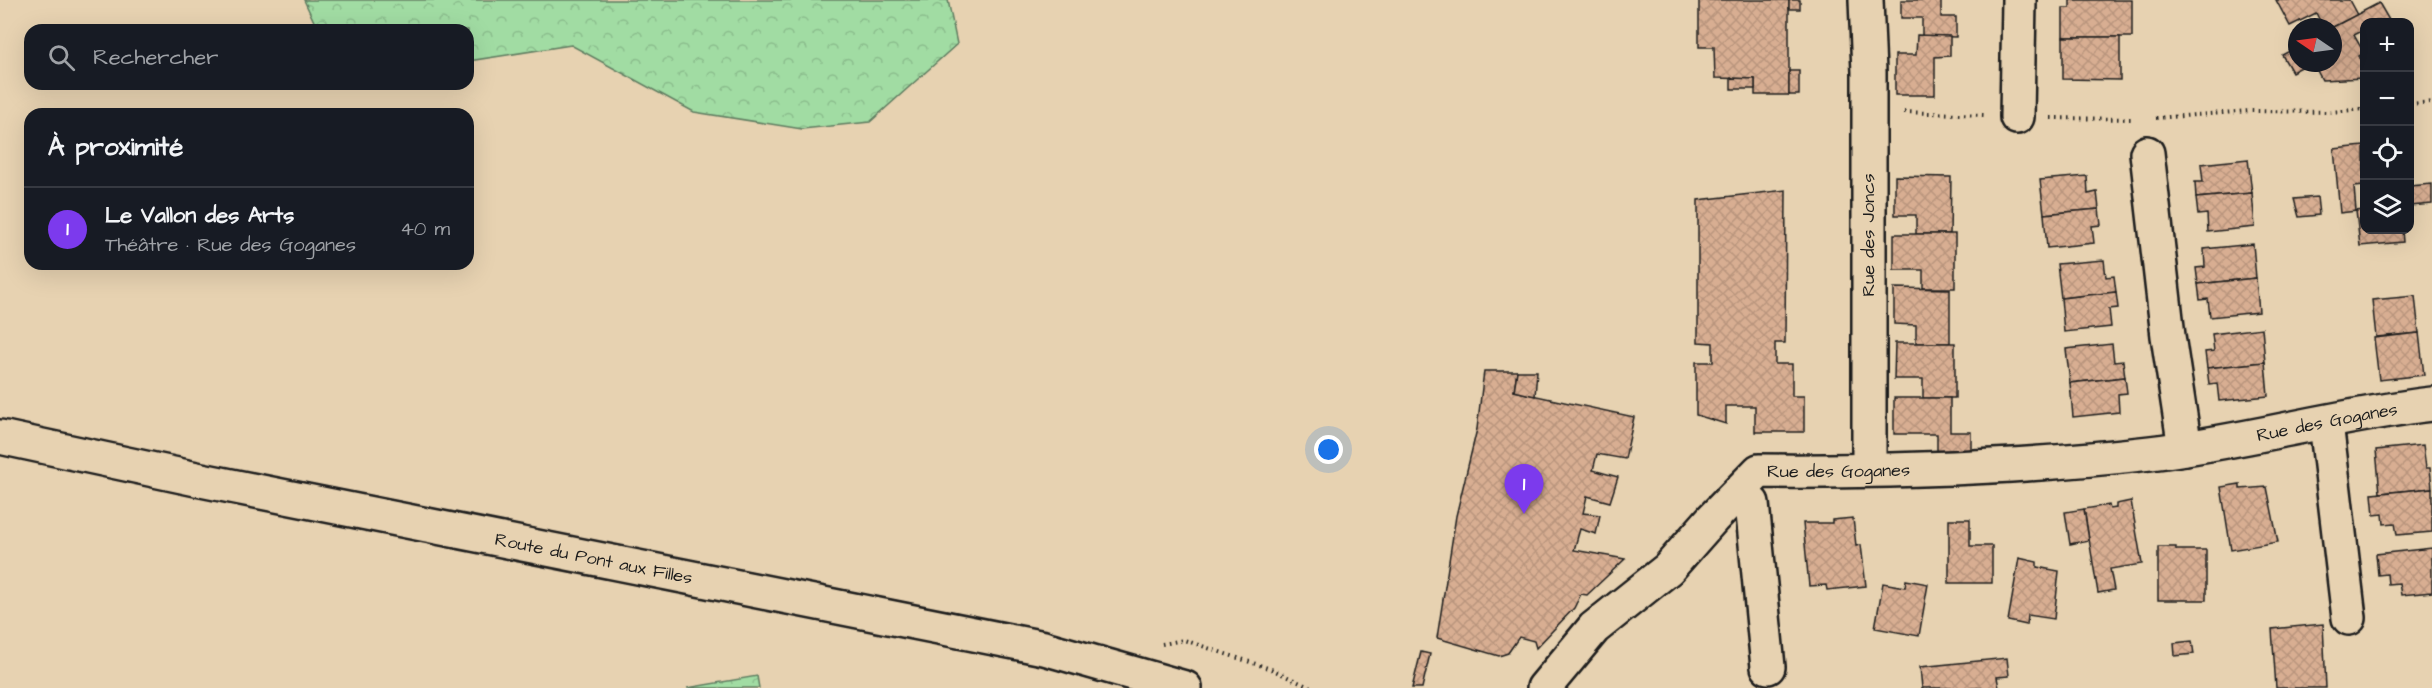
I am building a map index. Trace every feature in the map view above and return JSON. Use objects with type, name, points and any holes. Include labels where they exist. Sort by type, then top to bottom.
[{"type":"street","name":"Rue des Joncs","points":[[1866,0],[1869,470]]},
{"type":"street","points":[[2017,117],[2019,0]]},
{"type":"street","points":[[2147,153],[2168,336],[2186,448]]},
{"type":"street","name":"Rue des Goganes","points":[[1544,688],[1594,628],[1668,570],[1760,471],[1928,471],[1966,466],[2041,464],[2186,448],[2326,423],[2381,410],[2432,404]]},
{"type":"street","points":[[2326,423],[2349,618]]},
{"type":"street","name":"Route du Pont aux Filles","points":[[0,436],[212,483],[1044,648],[1185,688]]},
{"type":"street","points":[[1739,492],[1752,503],[1768,667]]},
{"type":"path","points":[[2414,104],[2432,102]]},
{"type":"path","points":[[2154,118],[2249,111],[2331,112],[2360,108]]},
{"type":"path","points":[[1868,110],[2143,120]]},
{"type":"green space","points":[[304,0],[948,0],[957,44],[870,122],[802,129],[694,112],[571,45],[474,60],[474,24],[315,24]]},
{"type":"green space","points":[[757,676],[759,688],[687,688]]},
{"type":"building","points":[[1699,0],[1789,0],[1789,95],[1755,95],[1755,79],[1715,78],[1714,47],[1699,47]]},
{"type":"building","points":[[1789,0],[1800,0],[1800,9],[1789,9]]},
{"type":"building","points":[[1901,0],[1941,0],[1941,17],[1956,17],[1956,37],[1922,36],[1922,18],[1901,18]]},
{"type":"building","points":[[2070,0],[2132,0],[2132,37],[2063,37],[2063,8],[2070,8]]},
{"type":"building","points":[[2276,0],[2349,0],[2357,15],[2342,22],[2342,18],[2318,18],[2316,13],[2306,18],[2288,18],[2288,22]]},
{"type":"building","points":[[2379,3],[2388,18],[2360,18],[2360,32],[2354,35],[2360,46],[2360,78],[2322,80],[2318,72],[2342,72],[2342,22]]},
{"type":"building","points":[[1917,35],[1950,36],[1950,56],[1935,57],[1935,95],[1895,95],[1895,55],[1916,55]]},
{"type":"building","points":[[2063,37],[2120,37],[2120,80],[2063,79]]},
{"type":"building","points":[[2288,52],[2288,65],[2282,55]]},
{"type":"building","points":[[1789,71],[1799,71],[1799,95],[1789,95]]},
{"type":"building","points":[[1731,78],[1755,79],[1755,89],[1731,89]]},
{"type":"building","points":[[2360,146],[2360,186],[2354,187],[2356,211],[2340,213],[2334,149]]},
{"type":"building","points":[[2248,159],[2252,193],[2196,198],[2195,182],[2203,182],[2201,164]]},
{"type":"building","points":[[1895,176],[1951,177],[1950,234],[1916,234],[1916,215],[1895,215]]},
{"type":"building","points":[[2087,176],[2088,194],[2097,192],[2099,209],[2044,214],[2040,180]]},
{"type":"building","points":[[2432,184],[2432,204],[2414,206],[2414,186]]},
{"type":"building","points":[[1786,190],[1785,343],[1775,343],[1775,364],[1792,364],[1792,396],[1804,396],[1804,432],[1755,432],[1755,406],[1726,406],[1726,424],[1696,415],[1696,362],[1713,362],[1713,343],[1698,342],[1698,200]]},
{"type":"building","points":[[2252,193],[2255,227],[2208,232],[2207,214],[2198,215],[2196,198]]},
{"type":"building","points":[[2317,197],[2319,215],[2299,217],[2294,199]]},
{"type":"building","points":[[2099,209],[2101,225],[2092,226],[2094,243],[2047,248],[2044,214]]},
{"type":"building","points":[[2360,210],[2360,234],[2402,234],[2403,242],[2360,246],[2356,211]]},
{"type":"building","points":[[1894,234],[1955,234],[1955,288],[1923,288],[1923,270],[1894,270]]},
{"type":"building","points":[[2253,244],[2256,278],[2198,284],[2196,268],[2205,267],[2204,249]]},
{"type":"building","points":[[2104,260],[2106,277],[2114,276],[2116,292],[2061,298],[2057,264]]},
{"type":"building","points":[[2256,278],[2259,312],[2210,317],[2208,299],[2200,300],[2198,284]]},
{"type":"building","points":[[1894,288],[1950,289],[1950,343],[1916,343],[1916,325],[1894,324]]},
{"type":"building","points":[[2116,292],[2118,308],[2109,309],[2111,327],[2064,332],[2061,298]]},
{"type":"building","points":[[2415,296],[2419,333],[2376,337],[2372,300]]},
{"type":"building","points":[[2262,328],[2265,362],[2207,368],[2205,352],[2214,351],[2212,334]]},
{"type":"building","points":[[2419,333],[2424,375],[2379,380],[2374,338]]},
{"type":"building","points":[[1895,343],[1955,343],[1955,398],[1923,398],[1923,379],[1894,379]]},
{"type":"building","points":[[2112,344],[2114,362],[2123,361],[2125,377],[2070,383],[2066,349]]},
{"type":"building","points":[[2265,362],[2268,396],[2219,401],[2217,383],[2209,384],[2207,368]]},
{"type":"building","points":[[1484,371],[1517,371],[1514,391],[1634,417],[1625,459],[1597,454],[1593,470],[1618,477],[1610,502],[1587,496],[1583,513],[1600,515],[1596,534],[1580,529],[1574,550],[1625,559],[1587,595],[1581,594],[1574,608],[1536,648],[1534,641],[1519,637],[1508,653],[1499,656],[1437,638],[1456,516],[1477,429]]},
{"type":"building","points":[[1517,371],[1537,371],[1535,396],[1514,391]]},
{"type":"building","points":[[2125,377],[2127,393],[2118,394],[2119,412],[2073,417],[2070,383]]},
{"type":"building","points":[[1894,398],[1950,398],[1950,432],[1971,432],[1971,458],[1937,458],[1937,434],[1894,434]]},
{"type":"building","points":[[2423,445],[2426,468],[2430,468],[2432,488],[2380,493],[2376,450]]},
{"type":"building","points":[[2240,484],[2240,489],[2267,487],[2278,542],[2231,550],[2221,487]]},
{"type":"building","points":[[2432,488],[2432,532],[2397,535],[2395,523],[2384,524],[2383,514],[2374,515],[2372,494]]},
{"type":"building","points":[[2131,501],[2142,564],[2110,569],[2114,590],[2098,593],[2084,509],[2109,505],[2110,509],[2116,508],[2116,504]]},
{"type":"building","points":[[2084,509],[2089,540],[2070,544],[2065,512]]},
{"type":"building","points":[[1853,518],[1856,546],[1861,545],[1866,586],[1827,590],[1826,585],[1809,586],[1803,523],[1832,523],[1832,520]]},
{"type":"building","points":[[1949,519],[1970,519],[1970,546],[1992,546],[1992,583],[1949,583]]},
{"type":"building","points":[[2158,547],[2176,547],[2176,550],[2206,550],[2206,600],[2158,600]]},
{"type":"building","points":[[2432,548],[2432,592],[2401,595],[2399,583],[2388,584],[2387,574],[2378,575],[2376,554]]},
{"type":"building","points":[[2019,558],[2037,562],[2037,567],[2059,571],[2054,619],[2028,615],[2027,625],[2008,621]]},
{"type":"building","points":[[1906,580],[1928,584],[1919,636],[1875,628],[1883,583],[1905,587]]},
{"type":"building","points":[[2323,624],[2326,688],[2276,688],[2272,629]]},
{"type":"building","points":[[2192,641],[2194,654],[2175,656],[2174,643]]},
{"type":"building","points":[[1421,652],[1430,654],[1422,688],[1412,688]]},
{"type":"building","points":[[2007,658],[2009,676],[1997,677],[1999,688],[1922,688],[1920,667]]},
{"type":"place","name":"Le Vallon des Arts","points":[[1524,514]]}]
